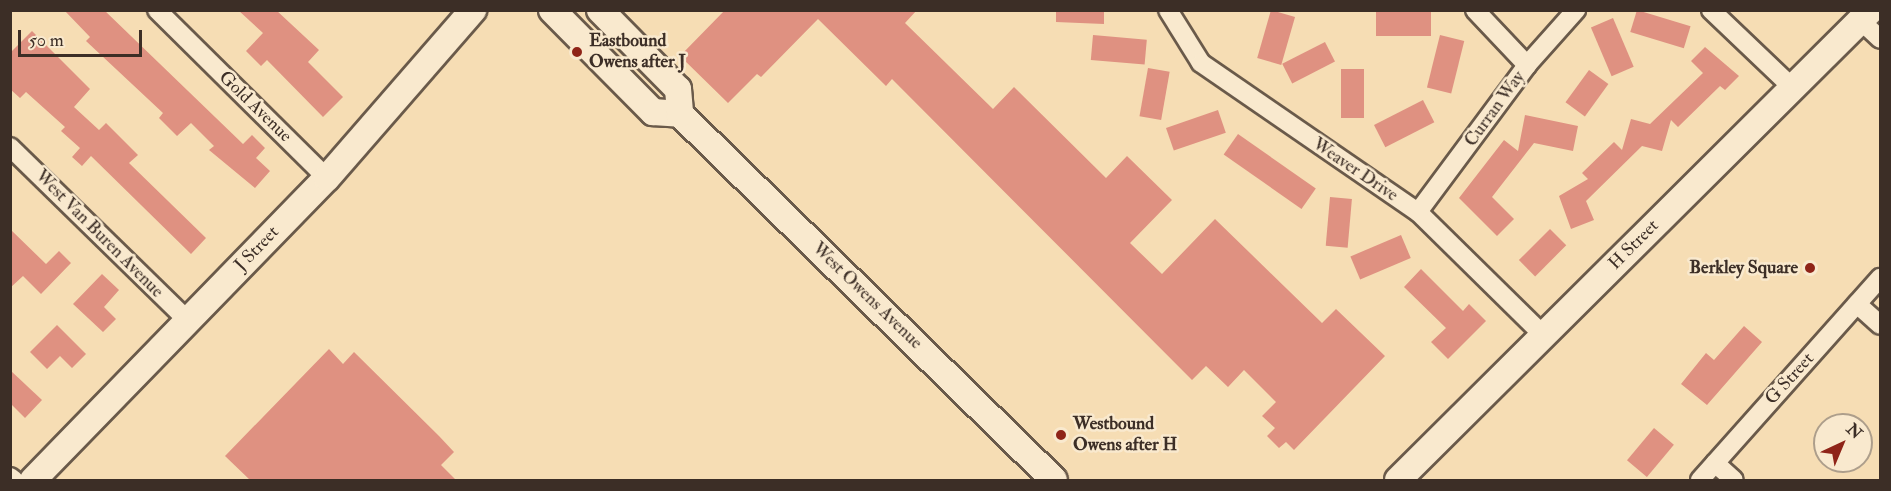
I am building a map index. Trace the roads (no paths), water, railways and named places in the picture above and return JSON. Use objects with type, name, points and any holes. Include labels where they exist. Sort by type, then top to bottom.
[{"type":"street","name":"Gold Avenue","points":[[157,10],[327,178]]},
{"type":"street","name":"J Street","points":[[33,480],[327,178],[473,10]]},
{"type":"street","points":[[552,10],[653,112],[680,114],[678,88],[600,10]]},
{"type":"street","name":"Weaver Drive","points":[[1168,10],[1200,63],[1418,212],[1543,335]]},
{"type":"street","points":[[1475,10],[1527,64]]},
{"type":"street","name":"Curran Way","points":[[1418,212],[1527,64],[1576,10]]},
{"type":"street","points":[[1711,10],[1793,88]]},
{"type":"street","points":[[1866,16],[1881,39]]},
{"type":"street","name":"H Street","points":[[1398,480],[1866,16]]},
{"type":"street","name":"West Owens Avenue","points":[[680,114],[1054,480]]},
{"type":"street","name":"West Van Buren Avenue","points":[[10,147],[188,321]]},
{"type":"street","name":"G Street","points":[[1700,480],[1881,278]]},
{"type":"street","points":[[1857,304],[1881,325]]},
{"type":"street","points":[[1715,464],[1734,480]]},
{"type":"street","points":[[10,477],[14,480]]},
{"type":"place","name":"Eastbound Owens after J","points":[[577,52]]},
{"type":"place","name":"Berkley Square","points":[[1810,268]]},
{"type":"place","name":"Westbound Owens after H","points":[[1061,435]]}]
